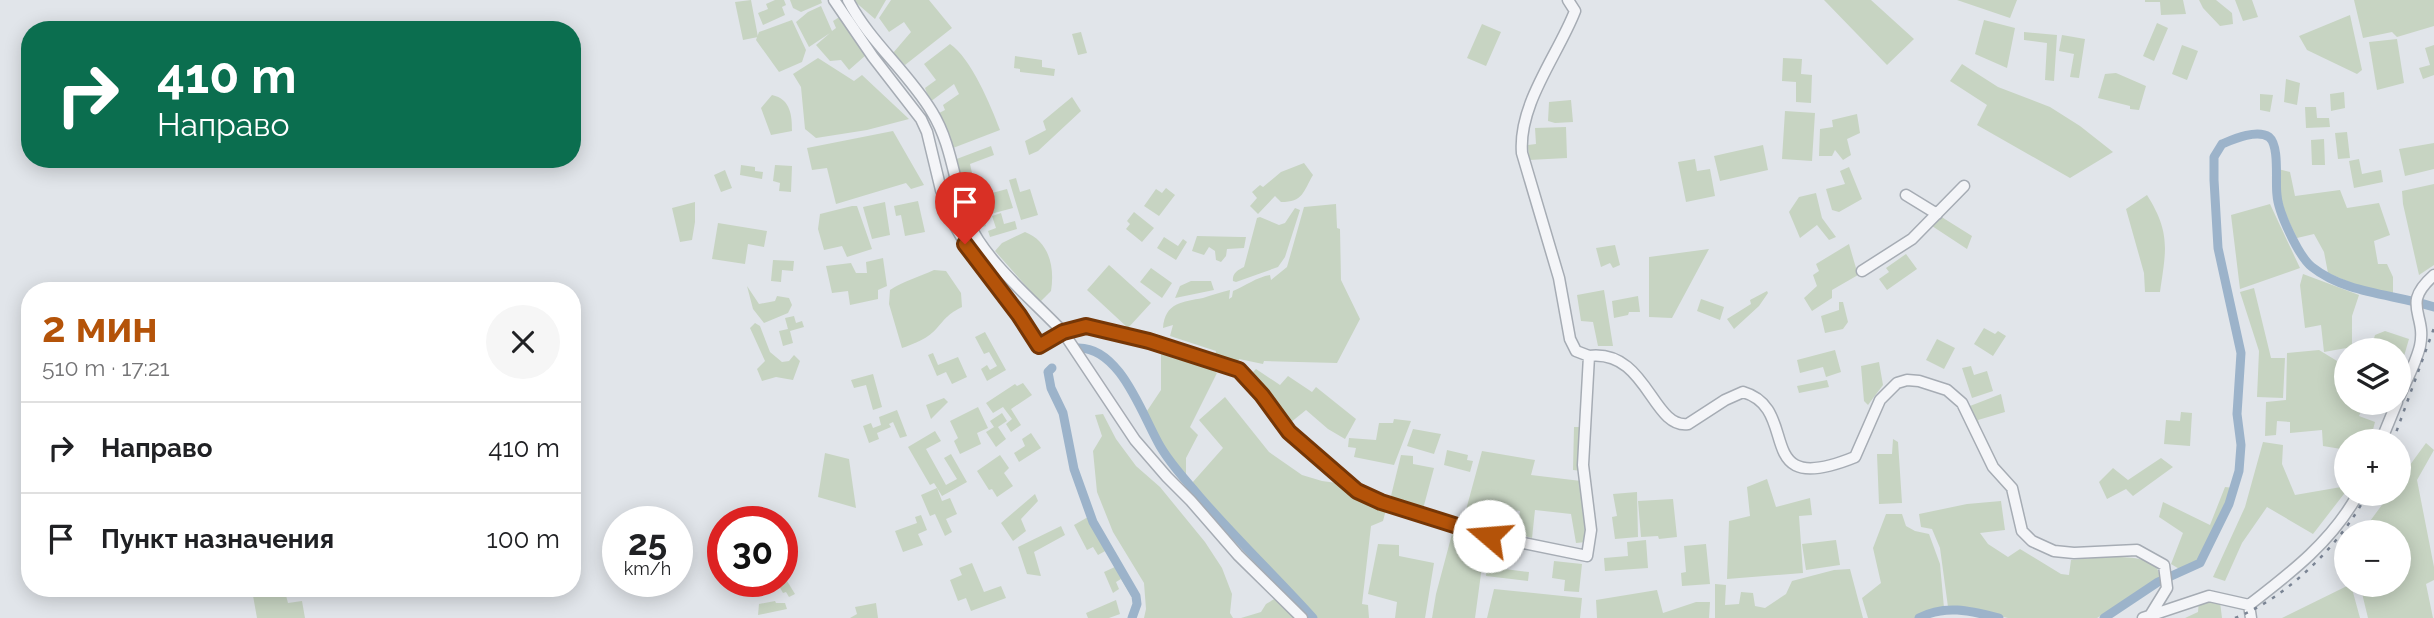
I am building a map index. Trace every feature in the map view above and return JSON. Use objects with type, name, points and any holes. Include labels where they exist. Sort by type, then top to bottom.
[{"type":"street","points":[[834,0],[927,116],[927,132],[946,205],[965,244],[1039,346],[1063,332],[1086,326],[1095,327],[1239,370],[1300,443],[1357,491],[1368,497],[1489,536],[1587,556],[1591,530],[1583,465],[1590,356]]},
{"type":"street","points":[[848,0],[947,147],[962,202],[974,233],[998,264],[1063,332],[1135,440],[1238,555],[1302,618]]},
{"type":"street","points":[[1568,0],[1575,11],[1567,33],[1541,79],[1522,132],[1521,143],[1559,278],[1570,339],[1576,351],[1590,356],[1611,356],[1629,368],[1669,419],[1681,425],[1688,424],[1725,400],[1743,392],[1754,395],[1763,401],[1768,409],[1786,457],[1792,463],[1808,470],[1827,467],[1854,457],[1880,400],[1896,383],[1906,380],[1919,381],[1947,390],[1962,403],[1993,467],[2012,488],[2022,531],[2032,541],[2054,551],[2074,553],[2137,550],[2164,565],[2168,583],[2147,616]]},
{"type":"street","points":[[1862,271],[1912,239],[1964,186]]},
{"type":"street","points":[[1906,195],[1937,214]]},
{"type":"street","points":[[2411,368],[2422,334],[2416,307],[2420,287],[2434,275]]},
{"type":"street","points":[[2147,616],[2209,596],[2249,605],[2300,567],[2330,536],[2350,506]]},
{"type":"street","points":[[2249,605],[2251,618]]},
{"type":"green space","points":[[751,0],[758,37],[743,40],[735,2]]},
{"type":"green space","points":[[784,0],[786,5],[782,7],[785,15],[763,25],[758,13],[768,9],[766,4]]},
{"type":"green space","points":[[790,0],[821,0],[822,3],[801,12],[793,8]]},
{"type":"green space","points":[[853,0],[886,0],[875,19]]},
{"type":"green space","points":[[891,0],[929,0],[952,28],[905,65],[893,53],[911,32],[904,22],[889,32],[879,18]]},
{"type":"green space","points":[[1824,0],[1871,0],[1914,39],[1887,65]]},
{"type":"green space","points":[[1957,0],[2017,0],[2010,18]]},
{"type":"green space","points":[[2145,0],[2183,0],[2186,14],[2161,15],[2160,2]]},
{"type":"green space","points":[[2199,0],[2216,0],[2232,13],[2233,24],[2220,26]]},
{"type":"green space","points":[[2235,0],[2252,0],[2258,17],[2243,21]]},
{"type":"green space","points":[[2354,0],[2434,0],[2434,26],[2397,37],[2392,32],[2363,38]]},
{"type":"green space","points":[[821,6],[832,31],[836,28],[833,21],[841,16],[866,55],[849,70],[841,60],[830,61],[816,45],[830,33],[809,47],[796,22]]},
{"type":"green space","points":[[2350,15],[2362,70],[2357,74],[2307,50],[2299,36]]},
{"type":"green space","points":[[792,20],[806,50],[802,62],[779,72],[756,40],[759,32]]},
{"type":"green space","points":[[1984,20],[2015,28],[2007,68],[1975,54]]},
{"type":"green space","points":[[2157,23],[2168,28],[2154,61],[2143,56]]},
{"type":"green space","points":[[1482,24],[1501,32],[1486,66],[1467,58]]},
{"type":"green space","points":[[1081,32],[1087,53],[1078,55],[1072,34]]},
{"type":"green space","points":[[2024,32],[2057,35],[2054,81],[2045,80],[2047,43],[2024,40]]},
{"type":"green space","points":[[2062,35],[2085,39],[2079,78],[2070,77],[2074,54],[2059,51]]},
{"type":"green space","points":[[2397,39],[2404,83],[2377,90],[2369,42]]},
{"type":"green space","points":[[950,44],[973,71],[1000,130],[953,148],[939,113],[945,110],[943,105],[959,94],[954,84],[930,102],[925,88],[936,80],[924,64]]},
{"type":"green space","points":[[2182,45],[2198,51],[2187,80],[2172,74]]},
{"type":"green space","points":[[2434,45],[2434,75],[2423,79],[2419,68],[2430,65],[2425,48]]},
{"type":"green space","points":[[1015,56],[1042,60],[1042,67],[1055,69],[1054,76],[1020,72],[1020,69],[1014,68]]},
{"type":"green space","points":[[818,58],[854,81],[862,75],[909,119],[867,130],[816,138],[805,129],[801,87],[793,74]]},
{"type":"green space","points":[[1783,58],[1802,59],[1801,74],[1812,75],[1811,103],[1796,102],[1796,82],[1782,81]]},
{"type":"green space","points":[[1962,64],[1998,87],[2050,107],[2113,152],[2070,178],[1977,125],[1987,105],[1950,81]]},
{"type":"green space","points":[[2116,73],[2146,86],[2139,110],[2098,98],[2105,74]]},
{"type":"green space","points":[[2286,79],[2300,83],[2297,105],[2284,102]]},
{"type":"green space","points":[[2344,92],[2345,108],[2331,111],[2330,94]]},
{"type":"green space","points":[[2260,94],[2273,95],[2270,112],[2260,110]]},
{"type":"green space","points":[[772,95],[787,104],[791,114],[792,131],[771,135],[761,108]]},
{"type":"green space","points":[[1072,97],[1081,111],[1038,151],[1029,155],[1025,141],[1046,130],[1043,121]]},
{"type":"green space","points":[[1571,100],[1573,122],[1548,121],[1549,102]]},
{"type":"green space","points":[[2305,107],[2316,107],[2317,118],[2329,118],[2330,127],[2306,128]]},
{"type":"green space","points":[[1785,111],[1815,113],[1812,161],[1782,159]]},
{"type":"green space","points":[[1857,114],[1860,133],[1847,139],[1851,155],[1843,160],[1835,150],[1832,156],[1819,156],[1820,129],[1833,127],[1832,120]]},
{"type":"green space","points":[[1566,127],[1567,158],[1529,160],[1528,145],[1536,144],[1535,128]]},
{"type":"green space","points":[[893,131],[924,185],[911,189],[906,183],[836,204],[827,168],[812,170],[807,148]]},
{"type":"green space","points":[[2347,132],[2350,158],[2338,159],[2335,133]]},
{"type":"green space","points":[[2324,139],[2325,165],[2312,165],[2311,140]]},
{"type":"green space","points":[[2434,143],[2434,169],[2405,176],[2399,149]]},
{"type":"green space","points":[[1763,145],[1768,170],[1720,181],[1714,156]]},
{"type":"green space","points":[[991,146],[994,155],[970,164],[972,173],[961,177],[954,160]]},
{"type":"green space","points":[[1695,159],[1697,171],[1710,169],[1715,196],[1686,202],[1678,162]]},
{"type":"green space","points":[[2359,159],[2362,174],[2381,170],[2383,182],[2354,188],[2349,161]]},
{"type":"green space","points":[[1304,163],[1313,175],[1298,198],[1281,202],[1275,196],[1258,214],[1250,206],[1257,198],[1252,192],[1260,185],[1263,187],[1281,172]]},
{"type":"green space","points":[[741,165],[755,167],[755,171],[763,172],[762,179],[740,175]]},
{"type":"green space","points":[[775,165],[792,166],[791,192],[779,191],[780,183],[773,181]]},
{"type":"green space","points":[[1849,167],[1862,199],[1839,212],[1832,210],[1826,189],[1845,184],[1840,171]]},
{"type":"green space","points":[[2278,169],[2290,172],[2295,196],[2340,190],[2347,208],[2379,203],[2390,235],[2374,241],[2378,264],[2387,264],[2393,277],[2393,293],[2368,290],[2328,273],[2324,252],[2314,234],[2297,238],[2292,229],[2281,197]]},
{"type":"green space","points":[[725,170],[732,188],[721,192],[714,175]]},
{"type":"green space","points":[[1016,178],[1020,192],[1030,189],[1038,215],[1021,220],[1009,180]]},
{"type":"green space","points":[[989,184],[992,193],[1007,189],[1013,208],[983,216],[986,226],[975,229],[965,196],[975,193],[974,188]]},
{"type":"green space","points":[[2434,184],[2434,265],[2419,275],[2402,191]]},
{"type":"green space","points":[[1166,188],[1175,195],[1159,216],[1144,206],[1156,189],[1162,193]]},
{"type":"green space","points":[[1816,193],[1822,218],[1836,237],[1829,240],[1817,225],[1800,238],[1789,212],[1799,197]]},
{"type":"green space","points":[[2147,195],[2160,220],[2165,242],[2160,292],[2145,292],[2144,273],[2126,209]]},
{"type":"green space","points":[[918,201],[925,232],[905,236],[901,215],[896,216],[894,206]]},
{"type":"green space","points":[[695,202],[692,240],[680,242],[672,208]]},
{"type":"green space","points":[[885,202],[890,235],[872,239],[863,207]]},
{"type":"green space","points":[[1336,204],[1337,228],[1340,229],[1341,280],[1360,319],[1337,363],[1264,361],[1263,364],[1239,359],[1237,364],[1214,359],[1216,351],[1170,336],[1173,325],[1163,328],[1167,313],[1182,302],[1230,290],[1229,299],[1233,291],[1256,280],[1270,275],[1271,280],[1287,267],[1304,207]]},
{"type":"green space","points":[[2270,204],[2300,268],[2240,289],[2231,215]]},
{"type":"green space","points":[[857,206],[872,249],[847,257],[842,246],[824,250],[818,229],[820,214]]},
{"type":"green space","points":[[1295,208],[1300,210],[1285,257],[1278,267],[1233,281],[1234,274],[1244,267],[1257,218],[1279,225],[1285,223]]},
{"type":"green space","points":[[1134,212],[1154,228],[1142,242],[1126,229],[1130,224],[1127,221]]},
{"type":"green space","points":[[1001,213],[1004,224],[1015,221],[1017,229],[990,237],[988,231],[996,228],[992,216]]},
{"type":"green space","points":[[1940,216],[1972,236],[1967,249],[1932,226]]},
{"type":"green space","points":[[718,223],[767,231],[764,247],[748,244],[745,264],[712,259]]},
{"type":"green space","points":[[1025,232],[1045,248],[1051,264],[1051,291],[1040,302],[995,251],[1002,243]]},
{"type":"green space","points":[[1197,236],[1246,237],[1244,248],[1227,249],[1221,262],[1216,260],[1215,251],[1209,247],[1204,255],[1192,251]]},
{"type":"green space","points":[[1164,237],[1178,246],[1183,239],[1187,242],[1176,260],[1157,248]]},
{"type":"green space","points":[[1849,244],[1858,275],[1832,290],[1832,298],[1812,311],[1804,298],[1817,286],[1813,275],[1819,271],[1816,264]]},
{"type":"green space","points":[[1615,245],[1620,265],[1613,268],[1610,263],[1601,267],[1596,248]]},
{"type":"green space","points":[[1709,249],[1672,318],[1649,317],[1649,257]]},
{"type":"green space","points":[[1906,254],[1917,269],[1887,290],[1879,279],[1889,272],[1886,268]]},
{"type":"green space","points":[[883,258],[887,286],[878,290],[878,299],[850,305],[848,291],[832,293],[826,266],[851,263],[856,273],[867,273],[866,262]]},
{"type":"green space","points":[[773,260],[794,261],[793,271],[782,270],[781,282],[771,281]]},
{"type":"green space","points":[[1109,265],[1151,303],[1128,328],[1087,290]]},
{"type":"green space","points":[[1151,268],[1172,283],[1162,298],[1140,282]]},
{"type":"green space","points":[[934,270],[946,271],[961,293],[962,307],[948,316],[930,335],[902,348],[889,304],[890,290]]},
{"type":"green space","points":[[2303,274],[2359,295],[2352,316],[2352,338],[2334,338],[2334,350],[2324,352],[2321,325],[2305,328],[2300,285]]},
{"type":"green space","points":[[1191,281],[1211,281],[1214,290],[1175,298],[1180,286]]},
{"type":"green space","points":[[747,286],[759,304],[775,301],[777,296],[789,298],[792,305],[788,313],[764,323],[753,309]]},
{"type":"green space","points":[[2254,288],[2271,358],[2285,358],[2283,398],[2257,397],[2259,351],[2240,292]]},
{"type":"green space","points":[[1604,290],[1613,346],[1598,346],[1593,322],[1581,321],[1577,295]]},
{"type":"green space","points":[[1767,291],[1759,306],[1734,329],[1727,319],[1751,304],[1750,300]]},
{"type":"green space","points":[[1638,296],[1640,312],[1629,312],[1628,315],[1614,318],[1612,301]]},
{"type":"green space","points":[[1701,299],[1724,307],[1720,320],[1697,311]]},
{"type":"green space","points":[[1839,302],[1843,302],[1848,322],[1843,329],[1825,333],[1821,316],[1839,310]]},
{"type":"green space","points":[[794,316],[796,323],[802,321],[804,327],[790,331],[793,343],[783,346],[779,331],[788,329],[785,318]]},
{"type":"green space","points":[[755,323],[760,326],[770,352],[782,362],[789,361],[794,355],[800,361],[793,380],[776,377],[762,381],[757,369],[765,361],[750,328]]},
{"type":"green space","points":[[1984,328],[2006,336],[1993,356],[1974,344]]},
{"type":"green space","points":[[2385,331],[2406,338],[2374,338]]},
{"type":"green space","points":[[985,332],[1006,370],[987,381],[981,369],[987,365],[990,370],[997,366],[989,352],[984,354],[975,337]]},
{"type":"green space","points":[[1937,339],[1955,348],[1944,369],[1926,360]]},
{"type":"green space","points":[[1835,350],[1841,372],[1826,377],[1823,367],[1800,373],[1797,360]]},
{"type":"green space","points":[[2319,350],[2334,359],[2334,415],[2359,415],[2375,422],[2373,429],[2334,429],[2334,448],[2323,446],[2322,430],[2290,433],[2290,422],[2277,421],[2276,435],[2265,436],[2266,402],[2286,400],[2287,353]]},
{"type":"green space","points":[[933,353],[938,365],[958,357],[967,377],[952,384],[946,372],[937,376],[928,355]]},
{"type":"green space","points":[[1161,353],[1196,361],[1217,373],[1190,427],[1198,435],[1186,458],[1186,476],[1163,446],[1147,411],[1161,390]]},
{"type":"green space","points":[[1879,362],[1883,385],[1868,405],[1864,401],[1861,366]]},
{"type":"green space","points":[[1971,366],[1974,375],[1987,371],[1993,391],[1972,398],[1962,368]]},
{"type":"green space","points":[[1256,369],[1280,385],[1288,376],[1312,392],[1316,387],[1356,419],[1345,439],[1328,429],[1306,410],[1290,423],[1249,376]]},
{"type":"green space","points":[[873,374],[882,407],[873,410],[866,385],[854,388],[851,380]]},
{"type":"green space","points":[[1827,380],[1829,387],[1799,393],[1797,386]]},
{"type":"green space","points":[[1023,383],[1032,395],[1011,409],[1021,425],[1011,432],[1006,424],[1012,419],[1003,407],[993,413],[986,403],[1015,384],[1017,386]]},
{"type":"green space","points":[[2001,394],[2005,412],[1978,420],[1976,425],[1970,406]]},
{"type":"green space","points":[[1225,397],[1269,452],[1302,475],[1344,484],[1387,506],[1383,521],[1371,526],[1362,604],[1368,605],[1369,618],[1317,618],[1239,538],[1192,483],[1223,448],[1199,420]]},
{"type":"green space","points":[[944,398],[948,402],[931,419],[926,405]]},
{"type":"green space","points":[[978,407],[988,428],[977,433],[981,444],[960,454],[954,441],[958,438],[950,421]]},
{"type":"green space","points":[[897,410],[907,436],[900,438],[893,422],[889,424],[891,427],[877,433],[879,439],[869,443],[863,426],[871,423],[873,428],[881,425],[879,417]]},
{"type":"green space","points":[[2181,412],[2192,413],[2190,446],[2164,444],[2166,420],[2180,421]]},
{"type":"green space","points":[[1002,413],[1007,421],[998,427],[1006,439],[996,447],[986,432],[994,427],[990,421]]},
{"type":"green space","points":[[1103,414],[1116,439],[1136,466],[1160,487],[1205,542],[1222,568],[1232,594],[1230,613],[1233,618],[1144,618],[1144,583],[1113,532],[1097,492],[1093,451],[1102,436],[1095,415]]},
{"type":"green space","points":[[1394,419],[1411,421],[1394,465],[1354,457],[1356,448],[1348,447],[1349,438],[1376,440],[1379,423],[1393,423]]},
{"type":"green space","points":[[1574,427],[1582,427],[1582,471],[1573,470]]},
{"type":"green space","points":[[1413,429],[1441,434],[1434,454],[1407,446]]},
{"type":"green space","points":[[935,431],[941,441],[926,449],[946,485],[957,479],[944,458],[951,454],[967,482],[942,496],[934,483],[930,485],[908,447]]},
{"type":"green space","points":[[1031,433],[1041,448],[1019,462],[1014,453],[1025,446],[1022,439]]},
{"type":"green space","points":[[1893,439],[1898,442],[1902,503],[1879,504],[1877,454],[1892,454]]},
{"type":"green space","points":[[2263,442],[2283,445],[2282,464],[2295,495],[2334,488],[2335,506],[2313,534],[2267,507],[2242,543],[2225,581],[2213,577],[2245,507]]},
{"type":"green space","points":[[2426,443],[2434,450],[2417,480],[2434,567],[2434,580],[2426,584],[2433,618],[2368,618],[2363,597],[2411,597],[2411,520],[2371,520],[2381,506],[2411,506],[2411,464]]},
{"type":"green space","points":[[1447,450],[1468,455],[1467,460],[1473,461],[1470,472],[1444,465]]},
{"type":"green space","points":[[1482,451],[1535,460],[1531,475],[1581,481],[1586,542],[1576,543],[1571,514],[1535,510],[1532,538],[1517,534],[1520,511],[1499,508],[1493,529],[1463,521]]},
{"type":"green space","points":[[825,453],[849,459],[856,508],[818,497]]},
{"type":"green space","points":[[1000,455],[1009,468],[1004,473],[1013,486],[997,497],[977,471]]},
{"type":"green space","points":[[1401,455],[1413,456],[1413,464],[1434,468],[1423,509],[1390,500]]},
{"type":"green space","points":[[2161,458],[2173,467],[2133,496],[2126,489],[2107,499],[2099,482],[2113,468],[2128,480]]},
{"type":"green space","points":[[1767,479],[1776,507],[1810,498],[1812,515],[1799,516],[1803,573],[1727,579],[1729,521],[1750,516],[1747,487]]},
{"type":"green space","points":[[2225,487],[2234,488],[2213,536],[2198,562],[2181,570],[2171,564],[2183,533],[2159,517],[2163,502],[2210,525]]},
{"type":"green space","points":[[937,488],[942,501],[950,498],[957,514],[946,519],[952,532],[945,536],[935,514],[930,516],[921,495]]},
{"type":"green space","points":[[1637,492],[1638,537],[1615,539],[1612,517],[1617,516],[1613,494]]},
{"type":"green space","points":[[1035,494],[1038,501],[1021,519],[1026,531],[1013,541],[1001,523]]},
{"type":"green space","points":[[1673,499],[1677,537],[1641,537],[1638,501]]},
{"type":"green space","points":[[2001,501],[2005,530],[1980,533],[1988,544],[2008,557],[2020,549],[2061,574],[2069,575],[2071,560],[2108,557],[2138,559],[2150,562],[2157,569],[2159,579],[2097,618],[2008,618],[1960,607],[1948,607],[1940,548],[1932,529],[1921,527],[1919,514],[1967,504]]},
{"type":"green space","points":[[1886,514],[1902,514],[1906,526],[1929,534],[1940,564],[1944,608],[1937,608],[1916,618],[1868,618],[1862,598],[1881,583],[1873,548]]},
{"type":"green space","points":[[921,515],[927,530],[918,534],[923,545],[903,552],[895,531],[917,523],[915,517]]},
{"type":"green space","points":[[1088,517],[1107,550],[1098,555],[1093,547],[1087,550],[1074,525]]},
{"type":"green space","points":[[1061,526],[1065,535],[1034,552],[1041,576],[1027,574],[1018,547]]},
{"type":"green space","points":[[1452,534],[1485,544],[1475,618],[1432,618]]},
{"type":"green space","points":[[1490,540],[1515,543],[1514,550],[1499,549],[1497,568],[1529,572],[1528,581],[1486,576]]},
{"type":"green space","points":[[1646,540],[1648,568],[1605,571],[1604,558],[1628,556],[1627,542]]},
{"type":"green space","points":[[1836,540],[1840,565],[1806,570],[1802,544]]},
{"type":"green space","points":[[1378,544],[1399,545],[1399,556],[1434,563],[1425,618],[1395,618],[1397,602],[1368,594]]},
{"type":"green space","points":[[1706,544],[1710,584],[1682,586],[1681,573],[1686,572],[1684,546]]},
{"type":"green space","points":[[1554,561],[1582,564],[1579,592],[1564,591],[1565,580],[1552,578]]},
{"type":"green space","points":[[972,563],[984,592],[1001,586],[1006,598],[971,611],[966,598],[958,601],[950,580],[962,575],[959,568]]},
{"type":"green space","points":[[1117,566],[1133,590],[1129,592],[1121,579],[1116,582],[1119,589],[1113,593],[1104,572]]},
{"type":"green space","points":[[1850,569],[1863,618],[1715,618],[1715,584],[1726,585],[1725,605],[1739,604],[1741,592],[1753,593],[1755,606],[1765,608],[1786,594],[1792,581],[1834,570]]},
{"type":"green space","points":[[1494,589],[1582,598],[1580,618],[1487,618]]},
{"type":"green space","points":[[1657,590],[1663,613],[1696,602],[1710,602],[1709,618],[1597,618],[1596,600]]},
{"type":"green space","points":[[2334,592],[2334,597],[2354,597],[2360,618],[2282,618]]},
{"type":"green space","points":[[253,597],[286,597],[288,603],[302,601],[305,618],[257,618]]},
{"type":"green space","points":[[2209,597],[2220,602],[2222,618],[2185,618],[2198,612],[2199,601]]},
{"type":"green space","points":[[1276,598],[1295,618],[1241,618],[1261,612],[1266,604]]},
{"type":"green space","points":[[1116,600],[1120,614],[1109,618],[1088,618],[1086,613]]},
{"type":"green space","points":[[775,601],[785,603],[787,609],[758,615],[759,604]]},
{"type":"green space","points":[[876,603],[878,618],[850,618],[857,614],[855,607]]},
{"type":"waterway","points":[[2104,618],[2158,582],[2200,563],[2229,504],[2239,471],[2241,445],[2237,414],[2241,353],[2218,248],[2214,180],[2214,157],[2222,144],[2258,134],[2269,137],[2275,148],[2278,203],[2295,244],[2312,267],[2325,276],[2355,288],[2434,307]]},
{"type":"waterway","points":[[1077,348],[1092,350],[1106,358],[1117,370],[1173,466],[1313,618]]},
{"type":"waterway","points":[[1052,368],[1048,372],[1051,388],[1063,413],[1074,469],[1093,522],[1136,596],[1137,604],[1132,618]]},
{"type":"waterway","points":[[1919,618],[1948,610],[1968,611],[1999,618]]},
{"type":"railway","points":[[2397,429],[2434,328]]},
{"type":"railway","points":[[2235,618],[2274,597],[2311,567],[2343,531],[2360,506]]},
{"type":"route","points":[[965,244],[1039,346],[1077,327],[1095,327],[1239,370],[1262,395],[1289,432],[1357,491],[1381,502],[1489,536]]}]
